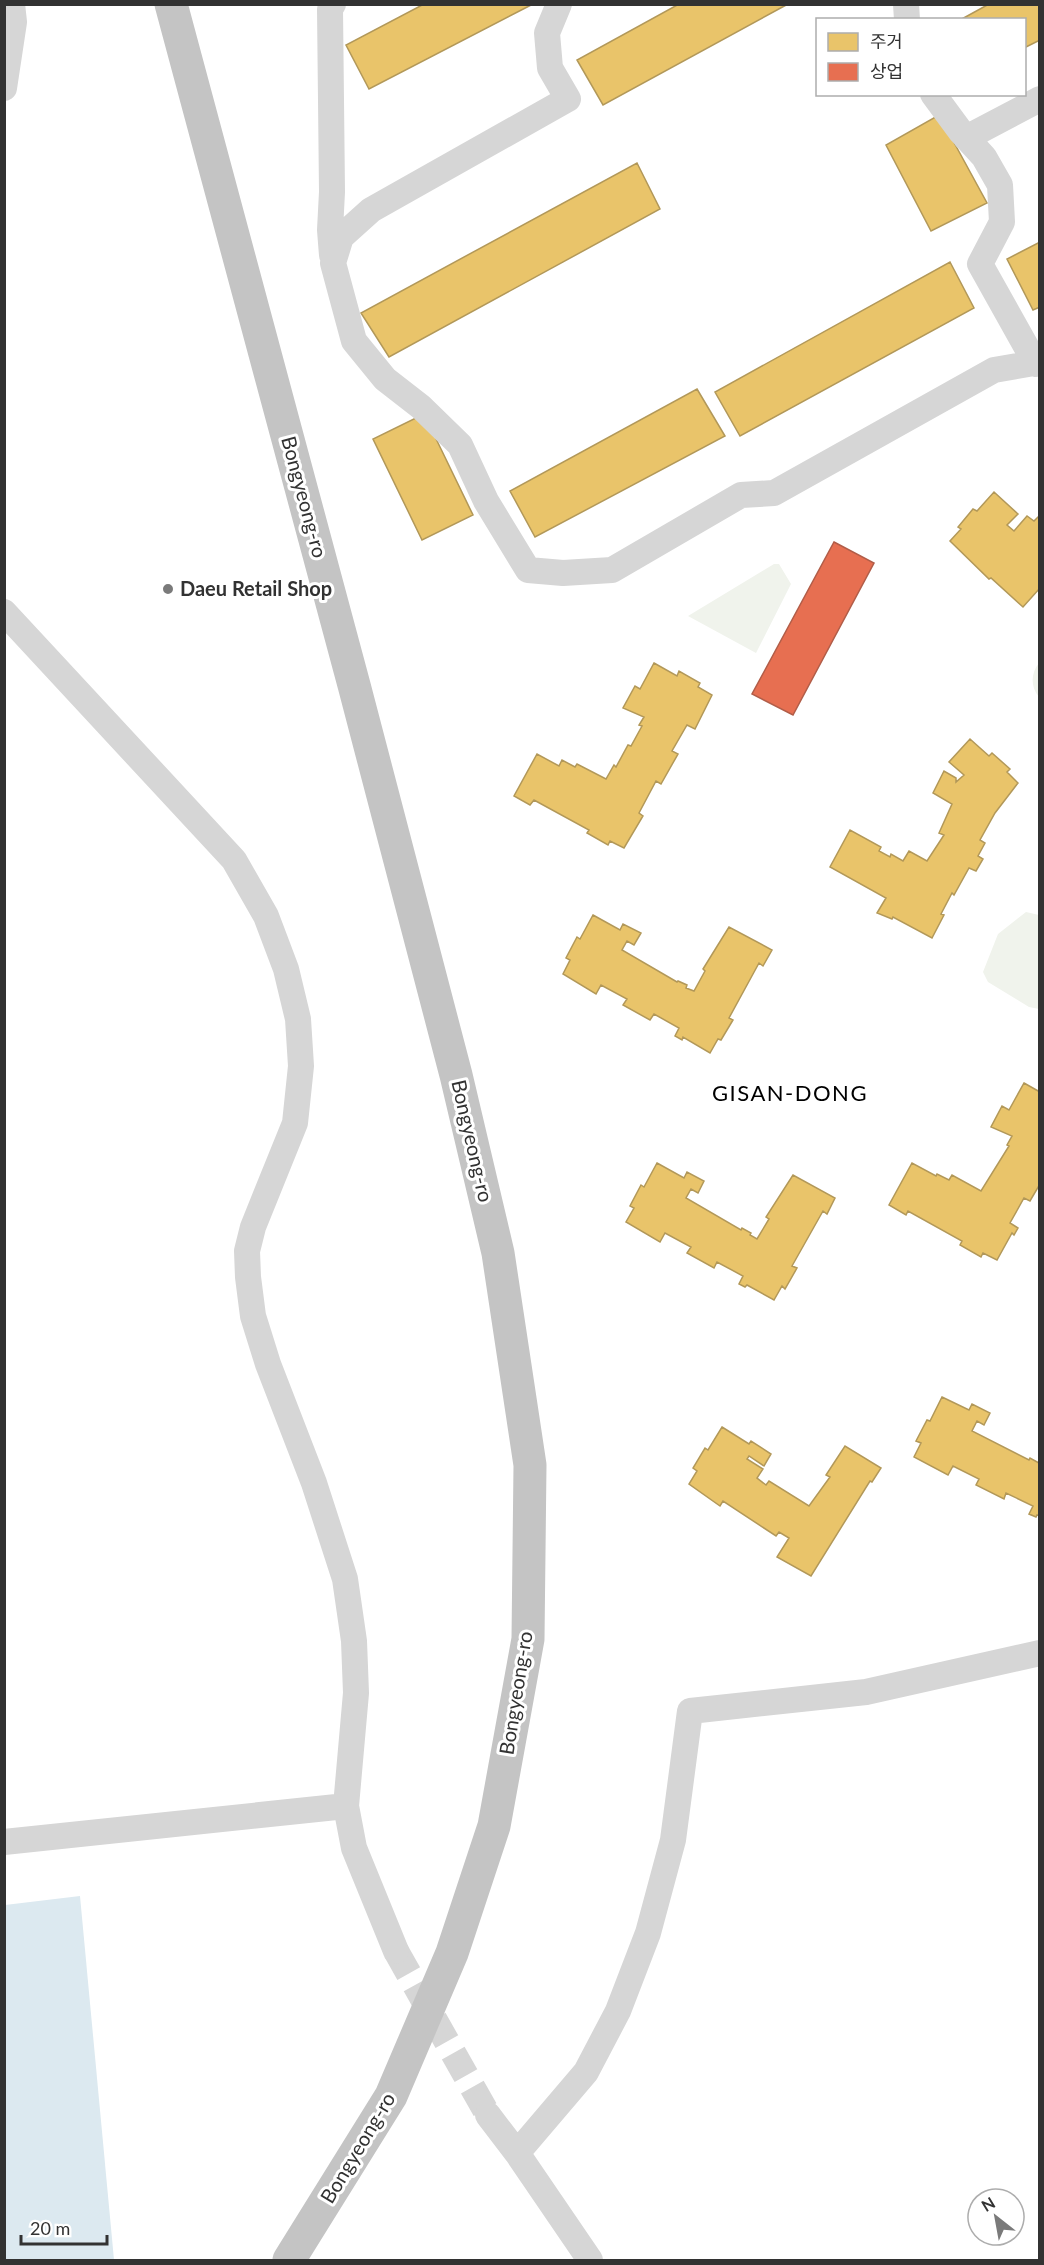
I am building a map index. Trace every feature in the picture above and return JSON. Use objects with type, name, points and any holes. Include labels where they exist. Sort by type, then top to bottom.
[{"type":"highway","name":"Bongyeong-ro","points":[[168,8],[188,66],[456,1075],[498,1253],[530,1465],[528,1639],[494,1826],[452,1953],[391,2096],[289,2260]]},
{"type":"street","points":[[4,88],[14,22],[12,4]]},
{"type":"street","points":[[333,4],[330,9],[332,181],[330,230],[333,263],[354,341],[385,379],[421,406],[460,445],[486,501],[528,570],[563,573],[612,570],[741,495],[774,493],[994,370],[1038,363],[980,264],[1002,222],[1000,185],[984,157],[966,138],[934,96]]},
{"type":"street","points":[[333,263],[341,237],[371,210],[568,99],[550,68],[547,33],[559,4]]},
{"type":"street","points":[[966,138],[1040,99]]},
{"type":"street","points":[[4,612],[234,860],[266,916],[286,969],[298,1019],[301,1066],[295,1122],[253,1227],[247,1251],[253,1316],[314,1483],[345,1579],[354,1641],[356,1693],[346,1806],[354,1848],[396,1951]]},
{"type":"street","points":[[517,2153],[586,2072],[618,2011],[648,1933],[673,1840],[690,1711],[866,1692],[1040,1653]]},
{"type":"street","points":[[4,1842],[346,1806]]},
{"type":"street","points":[[488,2115],[517,2153],[590,2260]]},
{"type":"shaded area","points":[[774,564],[779,564],[791,584],[756,653],[688,616]]},
{"type":"shaded area","points":[[1039,663],[1039,697],[1033,680],[1034,671]]},
{"type":"shaded area","points":[[1026,912],[1039,915],[1039,1009],[1029,1007],[988,982],[983,972],[998,934]]},
{"type":"shaded area","points":[[80,1896],[114,2260],[5,2260],[5,1905]]},
{"type":"building: 주거","points":[[424,4],[533,4],[369,89],[346,45]]},
{"type":"building: 주거","points":[[679,4],[788,4],[603,105],[577,60]]},
{"type":"building: 주거","points":[[989,4],[1040,4],[1040,40],[1026,47],[1026,18],[964,18]]},
{"type":"building: 주거","points":[[939,115],[987,203],[931,231],[886,145]]},
{"type":"building: 주거","points":[[637,163],[660,209],[389,357],[361,313]]},
{"type":"building: 주거","points":[[1040,242],[1040,307],[1033,310],[1007,259]]},
{"type":"building: 주거","points":[[950,262],[974,308],[740,436],[715,392]]},
{"type":"building: 주거","points":[[697,389],[725,436],[535,537],[510,491]]},
{"type":"building: 주거","points":[[424,414],[473,515],[422,540],[373,439]]},
{"type":"building: 주거","points":[[994,492],[1018,514],[1007,525],[1014,531],[1027,516],[1034,521],[1040,515],[1040,588],[1023,607],[991,578],[989,579],[950,541],[961,529],[958,527],[973,509],[977,511]]},
{"type":"building: 주거","points":[[654,663],[677,676],[679,671],[700,683],[698,687],[712,695],[695,729],[687,725],[672,751],[678,754],[661,784],[656,781],[639,813],[643,816],[624,848],[610,841],[608,845],[587,833],[589,830],[534,800],[530,805],[514,796],[537,754],[559,766],[562,760],[575,767],[577,764],[606,779],[614,765],[616,767],[628,745],[631,746],[642,726],[639,725],[644,717],[623,708],[635,686],[640,689]]},
{"type":"building: 주거","points":[[970,739],[989,756],[992,753],[1010,769],[1007,772],[1018,783],[995,813],[980,840],[985,843],[978,856],[983,859],[976,871],[969,868],[954,895],[952,893],[932,938],[893,917],[892,919],[877,913],[886,898],[830,867],[850,830],[881,847],[879,851],[890,857],[891,854],[903,861],[909,851],[927,861],[944,835],[939,833],[952,804],[933,793],[944,771],[956,778],[956,782],[964,775],[949,762]]},
{"type":"building: 주거","points":[[593,915],[620,930],[623,924],[641,933],[634,945],[627,941],[622,950],[694,991],[705,971],[703,969],[729,927],[772,950],[763,966],[759,963],[729,1018],[733,1020],[710,1053],[683,1037],[682,1040],[675,1036],[679,1028],[654,1014],[650,1020],[623,1005],[627,999],[601,985],[596,994],[563,974],[570,960],[566,958],[577,937],[580,939]]},
{"type":"building: 주거","points":[[1024,1083],[1040,1092],[1040,1184],[1030,1201],[1024,1198],[1010,1223],[1018,1228],[1014,1235],[1012,1233],[997,1260],[983,1253],[981,1257],[960,1245],[962,1241],[908,1211],[906,1215],[889,1205],[912,1163],[949,1180],[952,1175],[981,1191],[1009,1146],[1007,1145],[1012,1136],[991,1127],[1002,1106],[1009,1110]]},
{"type":"building: 주거","points":[[657,1163],[684,1178],[687,1172],[704,1181],[698,1193],[691,1189],[686,1198],[741,1230],[742,1228],[751,1233],[750,1235],[757,1239],[769,1219],[766,1217],[793,1175],[835,1198],[827,1214],[823,1211],[792,1266],[797,1268],[785,1289],[782,1286],[774,1300],[747,1285],[745,1287],[739,1284],[743,1276],[717,1262],[714,1268],[687,1253],[691,1247],[665,1233],[660,1242],[626,1222],[634,1208],[630,1206],[641,1185],[644,1187]]},
{"type":"building: 주거","points":[[942,1397],[969,1410],[972,1404],[990,1413],[984,1425],[977,1421],[972,1431],[1039,1463],[1040,1516],[1029,1514],[1033,1506],[1006,1493],[1004,1499],[976,1485],[979,1479],[953,1466],[948,1475],[914,1457],[921,1443],[916,1441],[927,1420],[930,1421]]},
{"type":"building: 주거","points":[[722,1427],[749,1444],[751,1441],[771,1454],[764,1466],[749,1456],[747,1459],[763,1469],[757,1478],[766,1485],[769,1481],[809,1506],[830,1477],[826,1475],[845,1446],[881,1468],[872,1482],[870,1481],[811,1576],[777,1557],[789,1538],[779,1532],[776,1536],[723,1501],[720,1506],[689,1484],[697,1471],[693,1468],[705,1448],[708,1450]]},
{"type":"building: 상업","points":[[834,542],[874,563],[793,715],[752,694]]},
{"type":"tunnel","points":[[396,1951],[488,2115]]},
{"type":"place","name":"Daeu Retail Shop","points":[[168,589]]},
{"type":"district","name":"GISAN-DONG","points":[[790,1093]]}]
